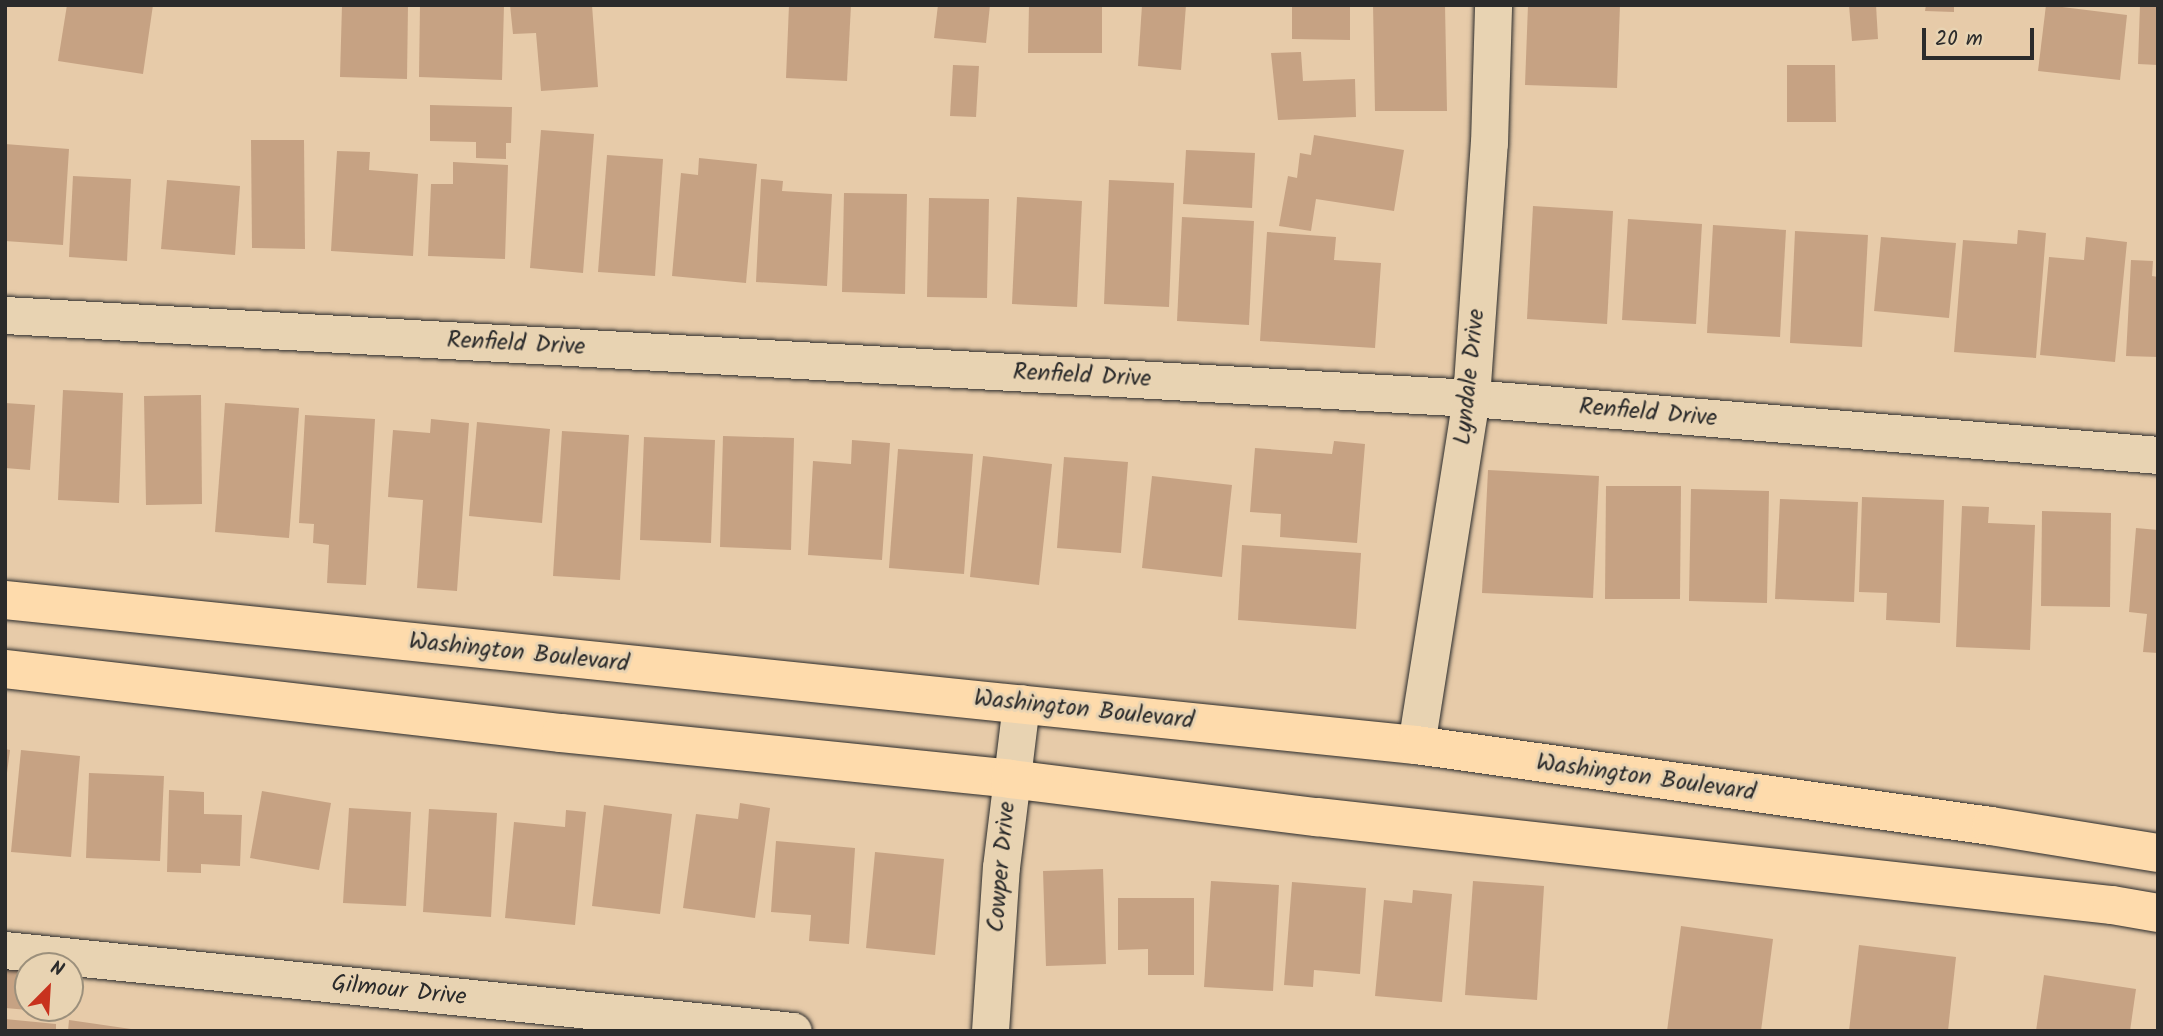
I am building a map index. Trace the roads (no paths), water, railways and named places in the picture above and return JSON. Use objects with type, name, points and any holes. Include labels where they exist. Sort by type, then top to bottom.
[{"type":"highway","name":"Washington Boulevard","points":[[5,600],[1416,745],[1990,826],[2158,853]]},
{"type":"highway","points":[[5,668],[561,733],[1010,779],[1331,818],[2112,905],[2158,913]]},
{"type":"street","name":"Lyndale Drive","points":[[1416,745],[1471,398],[1489,143],[1493,5]]},
{"type":"street","name":"Renfield Drive","points":[[5,315],[1471,398],[2158,455]]},
{"type":"street","name":"Cowper Drive","points":[[990,1031],[1010,779],[1021,703]]},
{"type":"street","name":"Gilmour Drive","points":[[5,950],[793,1031]]}]
